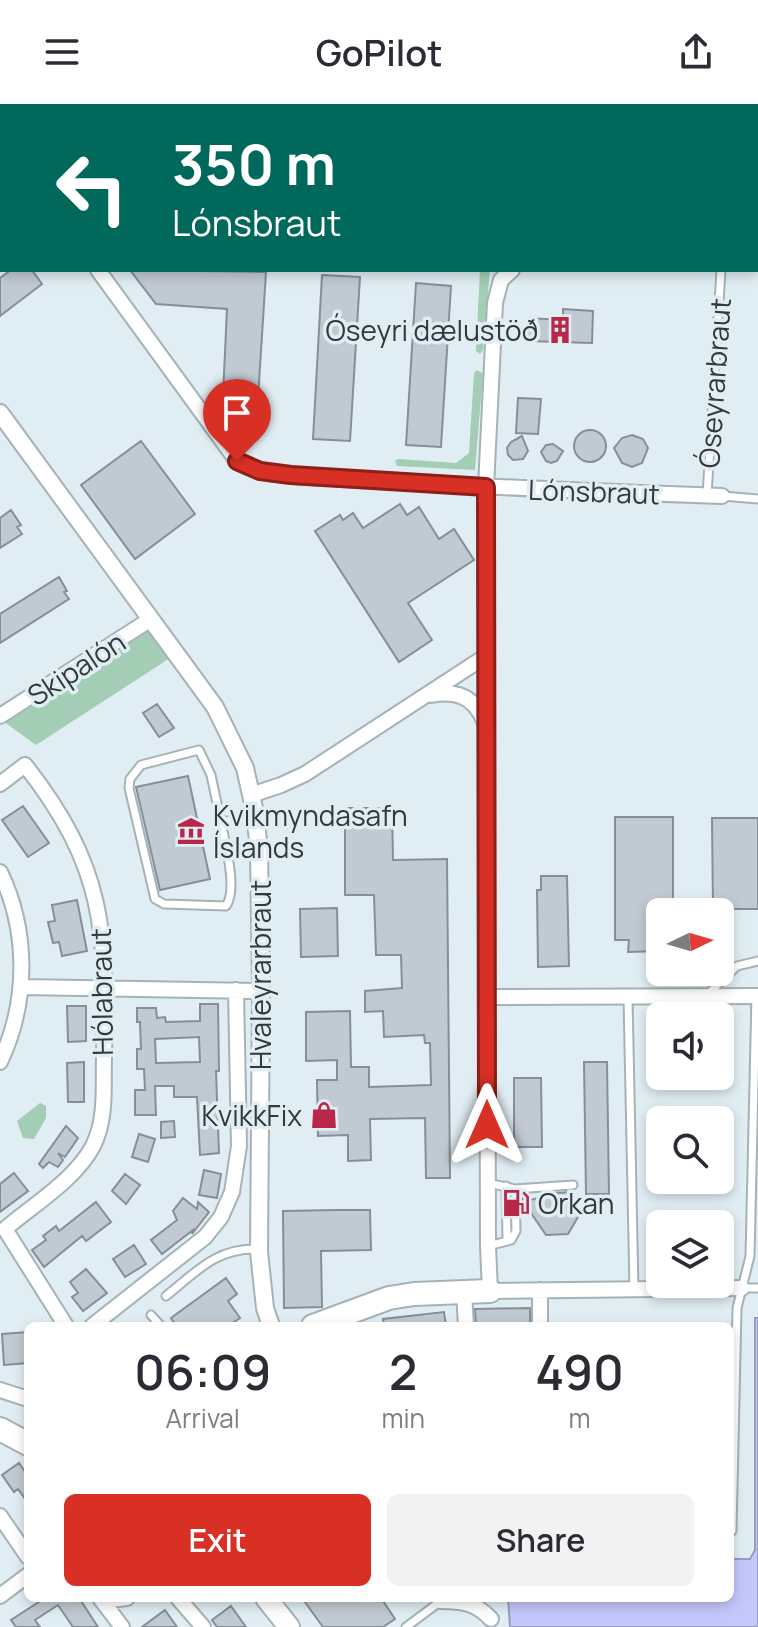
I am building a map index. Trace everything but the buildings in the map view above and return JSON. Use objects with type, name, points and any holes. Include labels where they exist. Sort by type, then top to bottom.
[{"type":"main road","points":[[324,1322],[389,1298],[490,1291]]},
{"type":"main road","points":[[0,1429],[24,1442]]},
{"type":"main road","points":[[0,1441],[24,1444]]},
{"type":"main road","points":[[269,1602],[289,1627]]},
{"type":"main road","points":[[281,1602],[300,1627]]},
{"type":"street","name":"Lónsbraut","points":[[99,272],[237,461],[247,467],[291,475],[486,487],[722,496]]},
{"type":"street","points":[[509,272],[501,280],[495,303],[486,487],[490,1291],[742,1288]]},
{"type":"street","name":"Hvaleyrarbraut","points":[[0,413],[215,707],[236,746],[251,795],[260,858],[259,1249],[265,1308],[270,1322]]},
{"type":"street","name":"Skipalón","points":[[0,716],[151,619]]},
{"type":"street","points":[[251,795],[305,774],[486,656]]},
{"type":"street","points":[[423,697],[449,693],[467,698],[481,713],[486,729]]},
{"type":"street","name":"Hólabraut","points":[[0,784],[25,765],[53,801],[87,869],[97,901],[102,934],[106,990],[102,1123],[81,1164],[5,1229],[63,1322]]},
{"type":"street","points":[[0,872],[16,920],[22,987],[0,1062]]},
{"type":"street","points":[[22,987],[261,991]]},
{"type":"street","points":[[97,1322],[205,1237],[221,1217],[232,1192],[239,1146],[236,990]]},
{"type":"street","points":[[488,997],[757,996]]},
{"type":"street","points":[[540,1290],[540,1322]]},
{"type":"street","points":[[464,1292],[466,1322]]},
{"type":"street","points":[[0,1390],[24,1398]]},
{"type":"street","points":[[0,1516],[24,1551]]},
{"type":"street","points":[[0,1596],[24,1578]]},
{"type":"street","points":[[103,1602],[122,1627]]},
{"type":"street","points":[[181,1602],[203,1627]]},
{"type":"street","points":[[467,1602],[480,1607],[491,1619]]},
{"type":"lane","name":"Óseyrarbraut","points":[[707,496],[721,272]]},
{"type":"lane","name":"Lónsbraut","points":[[722,496],[758,499]]},
{"type":"lane","points":[[199,750],[211,775],[221,822],[231,899],[226,906],[164,904],[155,899],[129,788],[135,770],[141,765],[199,750]]},
{"type":"lane","points":[[221,822],[255,817]]},
{"type":"lane","points":[[705,997],[737,966],[758,961]]},
{"type":"lane","points":[[734,1442],[737,1308],[750,1256],[757,996]]},
{"type":"lane","points":[[628,997],[634,1289]]},
{"type":"lane","points":[[488,1183],[515,1189],[573,1185]]},
{"type":"lane","points":[[506,1186],[507,1240]]},
{"type":"lane","points":[[488,1246],[515,1237],[515,1189]]},
{"type":"lane","points":[[166,1296],[227,1251],[259,1249]]},
{"type":"lane","points":[[742,1288],[758,1288]]},
{"type":"lane","points":[[151,1315],[157,1322]]},
{"type":"lane","points":[[406,1627],[436,1602]]},
{"type":"green space","points":[[480,272],[490,272],[483,350],[480,354],[476,351]]},
{"type":"green space","points":[[477,370],[483,374],[475,470],[397,466],[395,461],[398,459],[456,463],[469,453],[474,373]]},
{"type":"green space","points":[[141,619],[170,658],[36,745],[3,721]]},
{"type":"green space","points":[[40,1103],[46,1106],[46,1118],[34,1139],[23,1138],[17,1121]]},
{"type":"water","points":[[755,1318],[758,1318],[758,1627],[510,1627],[508,1602],[734,1602],[734,1559],[750,1559],[755,1550]]},
{"type":"place","name":"Óseyri dælustöð","points":[[560,330]]},
{"type":"place","name":"Kvikmyndasafn Íslands","points":[[191,831]]},
{"type":"place","name":"KvikkFix","points":[[324,1115]]},
{"type":"place","name":"Orkan","points":[[516,1203]]},
{"type":"route","points":[[237,461],[260,471],[291,475],[486,487],[487,1125]]}]
